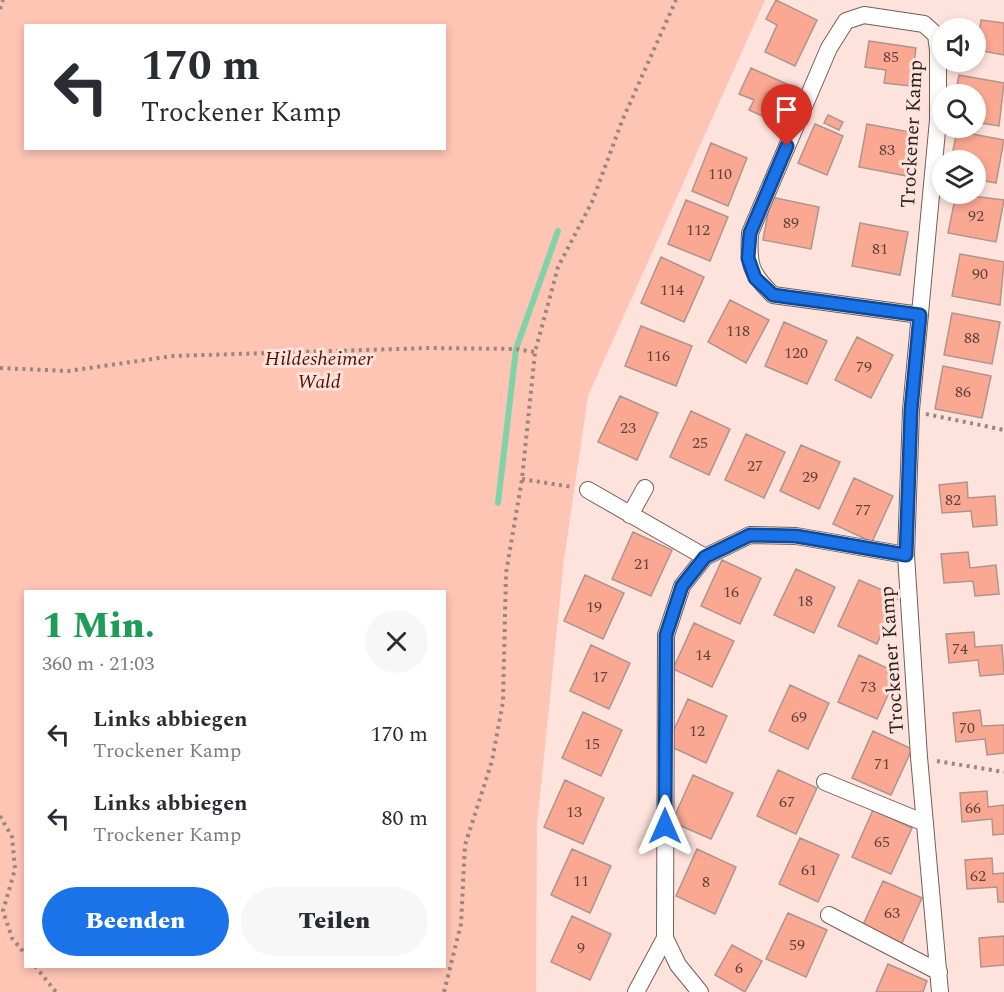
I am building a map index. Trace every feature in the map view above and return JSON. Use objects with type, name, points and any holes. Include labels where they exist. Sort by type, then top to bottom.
[{"type":"street","name":"Trockener Kamp","points":[[920,315],[773,295],[755,278],[748,258],[750,233],[829,48],[846,21],[864,15],[924,24],[936,35],[938,120],[920,315],[911,410],[906,555],[919,757],[940,992]]},
{"type":"street","points":[[630,516],[645,488]]},
{"type":"street","points":[[588,490],[705,557]]},
{"type":"street","points":[[700,992],[678,965],[665,938],[666,635],[682,586],[705,557],[750,535],[796,536],[906,555]]},
{"type":"street","points":[[825,782],[925,823]]},
{"type":"street","points":[[829,915],[939,972]]},
{"type":"street","points":[[636,992],[665,938]]},
{"type":"path","points":[[0,9],[3,0]]},
{"type":"path","points":[[444,992],[460,924],[465,845],[492,761],[503,702],[506,573],[522,479],[535,352],[558,267],[592,202],[622,121],[676,0]]},
{"type":"path","points":[[0,368],[69,371],[173,356],[428,348],[516,349],[535,352]]},
{"type":"path","points":[[911,410],[1004,430]]},
{"type":"path","points":[[522,479],[588,490]]},
{"type":"path","points":[[919,757],[1004,772]]},
{"type":"path","points":[[0,816],[12,837],[15,869],[3,911],[12,938],[24,953]]},
{"type":"path","points":[[37,968],[56,992]]},
{"type":"green space","name":"Hildesheimer Wald","points":[[0,0],[765,0],[588,396],[564,559],[537,825],[536,992],[0,992]]},
{"type":"building","points":[[776,0],[817,20],[795,66],[765,52],[777,25],[766,19]]},
{"type":"building","points":[[986,21],[1004,23],[1004,55],[986,52]]},
{"type":"building","points":[[869,41],[916,48],[911,86],[884,83],[886,70],[865,67]]},
{"type":"building","points":[[751,68],[789,85],[773,121],[749,110],[754,100],[739,94]]},
{"type":"building","points":[[959,75],[1004,83],[999,126],[986,124],[986,84],[957,84]]},
{"type":"building","points":[[828,115],[843,122],[839,130],[824,123]]},
{"type":"building","points":[[815,124],[843,136],[827,175],[798,163]]},
{"type":"building","points":[[867,124],[915,133],[907,176],[859,167]]},
{"type":"building","points":[[986,137],[1004,140],[996,183],[986,181],[986,150],[953,150],[956,138]]},
{"type":"building","points":[[711,143],[747,158],[728,206],[692,191]]},
{"type":"building","points":[[771,197],[819,207],[811,249],[763,240]]},
{"type":"building","points":[[986,198],[1004,200],[996,242],[948,233],[954,204],[986,204]]},
{"type":"building","points":[[686,200],[728,217],[710,261],[668,244]]},
{"type":"building","points":[[860,223],[908,232],[900,275],[852,266]]},
{"type":"building","points":[[960,254],[1004,262],[1000,305],[952,296]]},
{"type":"building","points":[[661,257],[704,277],[684,322],[641,303]]},
{"type":"building","points":[[730,300],[769,320],[746,363],[708,342]]},
{"type":"building","points":[[952,313],[1000,322],[992,364],[944,355]]},
{"type":"building","points":[[784,322],[827,341],[807,384],[765,366]]},
{"type":"building","points":[[641,326],[692,346],[676,386],[625,366]]},
{"type":"building","points":[[857,337],[893,355],[871,398],[835,380]]},
{"type":"building","points":[[943,366],[991,376],[982,418],[935,409]]},
{"type":"building","points":[[620,396],[658,413],[637,460],[598,442]]},
{"type":"building","points":[[691,411],[730,429],[709,475],[670,457]]},
{"type":"building","points":[[746,434],[785,452],[764,498],[725,480]]},
{"type":"building","points":[[801,445],[840,462],[819,509],[780,491]]},
{"type":"building","points":[[854,478],[893,496],[872,542],[833,524]]},
{"type":"building","points":[[967,482],[968,498],[995,496],[997,525],[973,527],[971,511],[942,513],[939,485]]},
{"type":"building","points":[[633,532],[672,550],[651,596],[612,579]]},
{"type":"building","points":[[968,552],[970,568],[996,565],[999,594],[975,596],[973,581],[944,583],[941,554]]},
{"type":"building","points":[[722,560],[761,578],[740,624],[701,606]]},
{"type":"building","points":[[796,569],[835,587],[814,633],[774,615]]},
{"type":"building","points":[[585,575],[624,593],[603,639],[564,621]]},
{"type":"building","points":[[859,580],[898,597],[877,644],[838,626]]},
{"type":"building","points":[[694,623],[734,641],[712,687],[673,669]]},
{"type":"building","points":[[974,632],[975,647],[1002,645],[1004,674],[980,676],[978,660],[949,663],[946,634]]},
{"type":"building","points":[[591,645],[630,663],[609,709],[570,691]]},
{"type":"building","points":[[859,655],[898,673],[877,719],[838,702]]},
{"type":"building","points":[[790,685],[829,703],[808,749],[769,731]]},
{"type":"building","points":[[688,699],[727,716],[706,763],[667,745]]},
{"type":"building","points":[[980,710],[982,726],[1004,725],[1004,753],[987,755],[985,739],[956,742],[953,713]]},
{"type":"building","points":[[583,712],[622,730],[601,776],[562,758]]},
{"type":"building","points":[[873,731],[912,749],[891,795],[852,778]]},
{"type":"building","points":[[778,770],[817,788],[796,834],[757,816]]},
{"type":"building","points":[[693,775],[733,793],[711,839],[672,822]]},
{"type":"building","points":[[565,780],[604,798],[583,844],[544,827]]},
{"type":"building","points":[[987,791],[988,807],[1004,805],[1004,834],[993,835],[992,819],[962,822],[960,793]]},
{"type":"building","points":[[873,810],[912,828],[891,874],[852,857]]},
{"type":"building","points":[[800,838],[839,855],[818,902],[779,884]]},
{"type":"building","points":[[572,849],[611,866],[590,913],[551,895]]},
{"type":"building","points":[[697,849],[736,867],[715,914],[676,896]]},
{"type":"building","points":[[992,858],[993,874],[1004,873],[1004,902],[998,902],[997,887],[967,889],[965,860]]},
{"type":"building","points":[[883,881],[922,898],[901,945],[862,927]]},
{"type":"building","points":[[788,913],[827,930],[806,977],[766,959]]},
{"type":"building","points":[[572,916],[611,934],[590,980],[551,962]]},
{"type":"building","points":[[1004,936],[1004,965],[981,967],[979,938]]},
{"type":"building","points":[[732,945],[762,961],[745,992],[715,975]]},
{"type":"building","points":[[888,964],[927,981],[923,992],[876,992]]},
{"type":"waterway","points":[[498,503],[516,349],[558,231]]},
{"type":"route","points":[[665,826],[666,635],[682,586],[705,557],[750,535],[796,536],[906,555],[911,410],[920,315],[773,295],[755,278],[748,258],[750,233],[787,146]]}]
